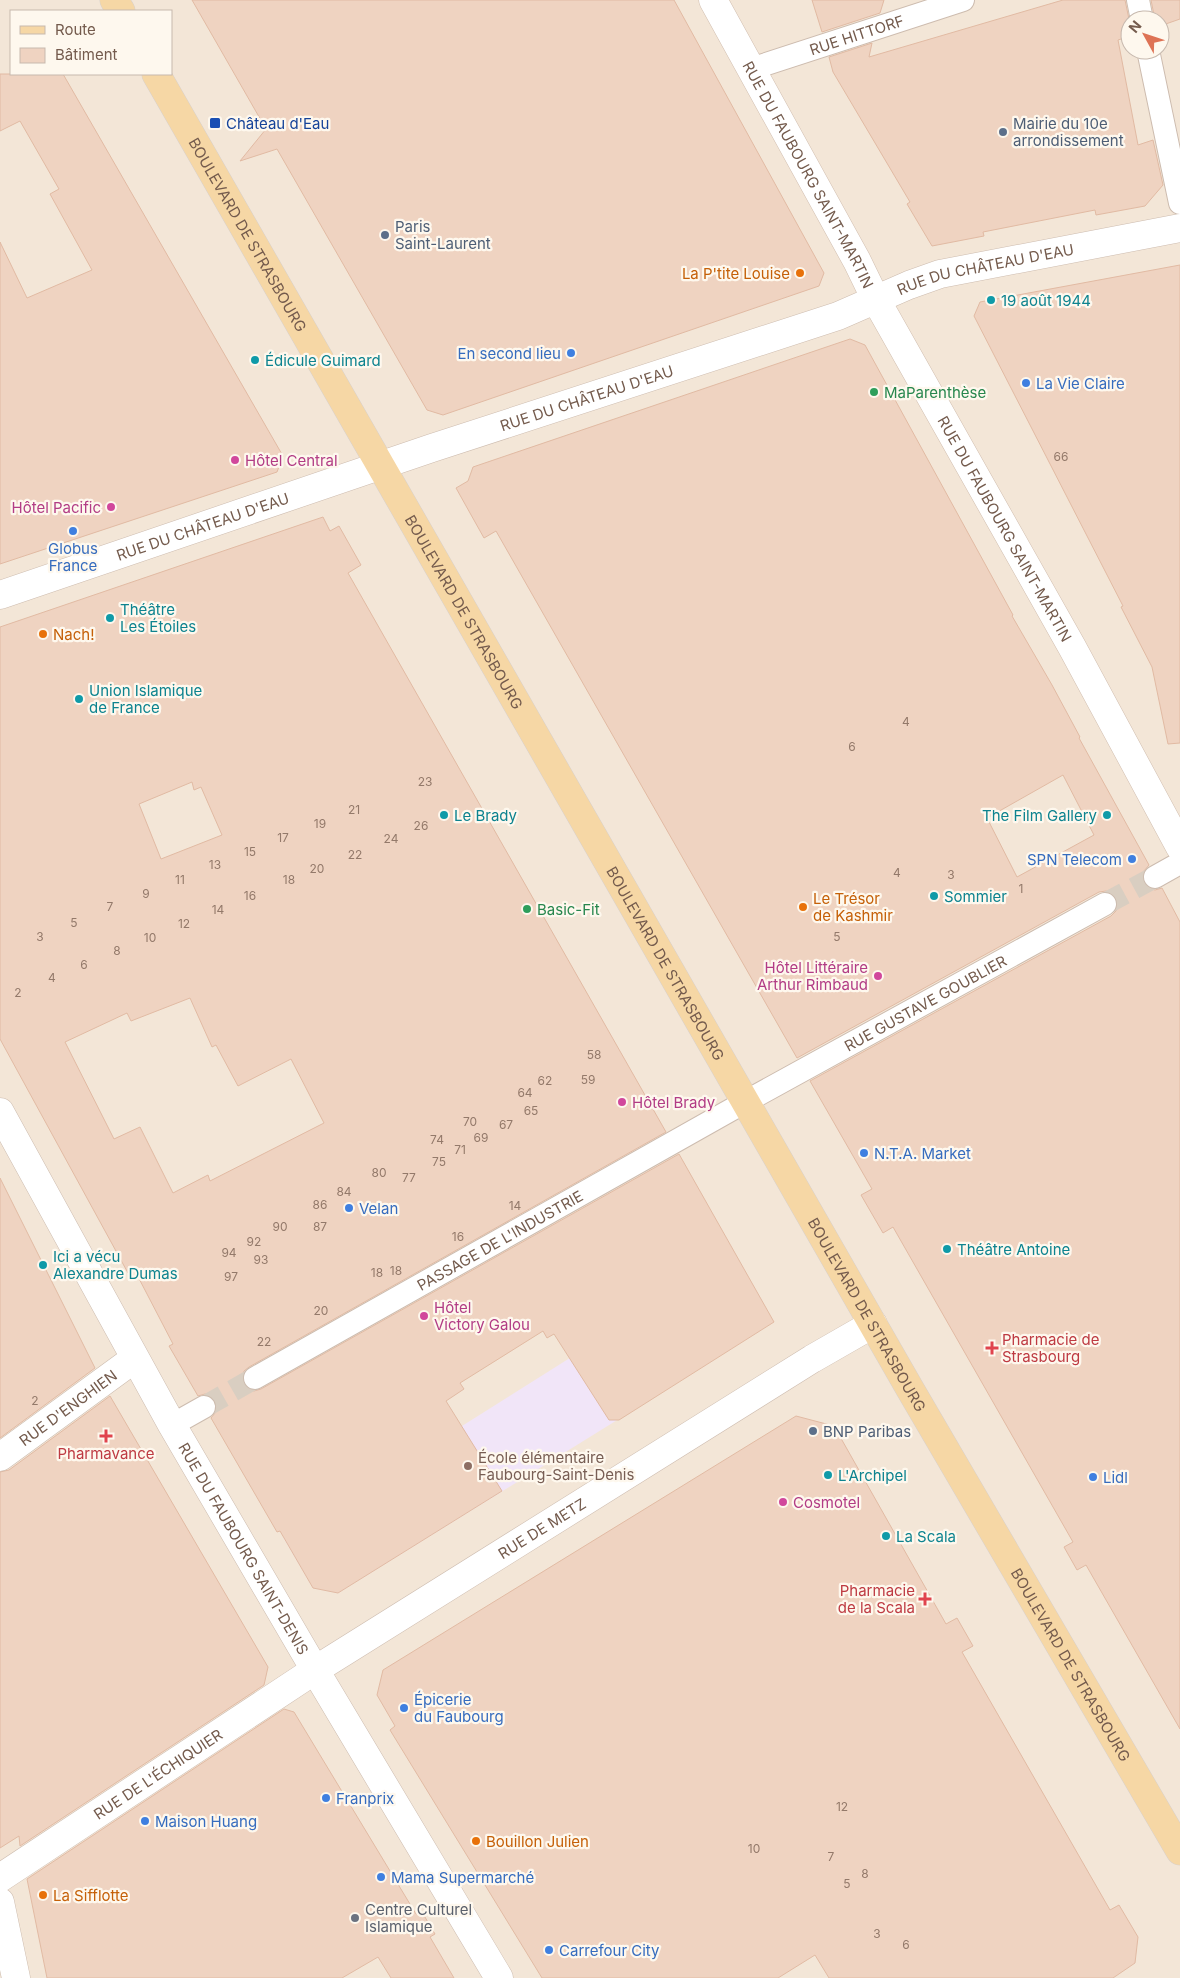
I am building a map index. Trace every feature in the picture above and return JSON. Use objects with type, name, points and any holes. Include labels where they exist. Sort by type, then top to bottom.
[{"type":"main road","name":"BOULEVARD DE STRASBOURG","points":[[157,75],[872,1324],[1180,1851]]},
{"type":"street","name":"RUE DU FAUBOURG SAINT-MARTIN","points":[[713,0],[857,261],[875,298],[1072,647],[1180,847]]},
{"type":"street","name":"RUE HITTORF","points":[[751,69],[963,0]]},
{"type":"street","points":[[1150,60],[1180,203]]},
{"type":"street","name":"RUE DU CHÂTEAU D'EAU","points":[[0,595],[382,467],[432,448],[838,316],[875,298],[940,274],[1180,228]]},
{"type":"street","points":[[1155,877],[1180,864]]},
{"type":"street","name":"RUE GUSTAVE GOUBLIER","points":[[745,1102],[1105,904]]},
{"type":"street","name":"PASSAGE DE L'INDUSTRIE","points":[[255,1378],[745,1102]]},
{"type":"street","name":"RUE DU FAUBOURG SAINT-DENIS","points":[[0,1112],[134,1359],[172,1425],[315,1670],[499,1978]]},
{"type":"street","name":"RUE DE METZ","points":[[315,1670],[812,1359],[872,1324]]},
{"type":"street","name":"RUE D'ENGHIEN","points":[[0,1457],[134,1359]]},
{"type":"street","points":[[172,1425],[204,1407]]},
{"type":"street","name":"RUE DE L'ÉCHIQUIER","points":[[0,1878],[315,1670]]},
{"type":"street","points":[[0,1902],[16,1978]]},
{"type":"shaded area","points":[[0,0],[1180,0],[1180,1978],[0,1978]]},
{"type":"shaded area","name":"École élémentaire Faubourg-Saint-Denis","points":[[600,1339],[643,1404],[338,1593],[313,1588],[283,1537],[367,1482],[462,1426]]},
{"type":"building","points":[[192,0],[674,0],[824,273],[819,286],[443,415],[427,410],[277,149],[240,161],[266,129]]},
{"type":"building","points":[[812,0],[884,0],[880,13],[822,32]]},
{"type":"building","name":"Mairie du 10e arrondissement","points":[[1063,0],[1125,0],[1127,10],[1120,10],[1120,39],[1118,40],[1120,60],[1122,60],[1138,145],[1153,140],[1163,185],[1145,206],[1096,215],[1095,210],[983,232],[984,236],[932,246],[907,204],[910,202],[833,72],[829,57],[872,43],[869,57]]},
{"type":"building","points":[[1151,0],[1180,0],[1180,19],[1170,22],[1170,10],[1153,10]]},
{"type":"building","points":[[0,74],[64,75],[283,456],[277,472],[0,564],[0,242],[27,298],[92,270],[50,194],[59,189],[20,121],[0,131]]},
{"type":"building","points":[[1180,265],[1180,743],[1168,744],[1152,667],[1121,607],[1123,606],[974,316],[980,302]]},
{"type":"building","points":[[850,339],[865,345],[1149,865],[1142,876],[1143,883],[1155,890],[1162,888],[1180,922],[1180,1729],[1086,1565],[1077,1570],[1064,1547],[1073,1542],[893,1227],[883,1233],[861,1195],[872,1189],[810,1081],[1111,916],[1116,911],[1118,905],[1116,897],[1106,891],[1099,892],[797,1058],[496,531],[484,538],[456,488],[468,481],[473,467]],"holes":[[[1063,775],[1094,835],[1017,877],[987,818]]]},
{"type":"building","points":[[323,517],[330,531],[339,526],[361,565],[348,573],[666,1132],[249,1367],[244,1371],[242,1377],[244,1385],[248,1389],[254,1391],[261,1389],[679,1154],[774,1322],[619,1420],[609,1420],[554,1334],[547,1338],[543,1331],[460,1383],[464,1389],[446,1401],[502,1491],[338,1593],[313,1588],[280,1531],[277,1532],[211,1418],[217,1408],[215,1400],[205,1394],[198,1396],[169,1346],[173,1344],[134,1269],[128,1273],[0,1039],[0,627]],"holes":[[[192,782],[194,790],[201,787],[222,835],[161,859],[139,804]],[[190,998],[212,1047],[216,1045],[238,1086],[291,1059],[324,1123],[210,1181],[208,1175],[173,1193],[140,1127],[114,1139],[65,1042],[127,1013],[131,1021]]]},
{"type":"building","points":[[0,1178],[95,1368],[0,1438]]},
{"type":"building","points":[[110,1396],[268,1667],[264,1685],[20,1846],[19,1836],[0,1848],[0,1472],[9,1470]]},
{"type":"building","points":[[796,1416],[834,1426],[946,1624],[957,1618],[973,1646],[962,1652],[1110,1910],[1119,1905],[1138,1937],[1135,1963],[1113,1978],[829,1978],[815,1955],[778,1978],[542,1978],[390,1730],[395,1726],[377,1695],[383,1670]]},
{"type":"building","points":[[284,1709],[294,1712],[416,1914],[422,1912],[435,1934],[430,1937],[454,1978],[391,1978],[378,1957],[342,1978],[47,1978],[27,1879]]},
{"type":"tunnel","points":[[1105,904],[1155,877]]},
{"type":"tunnel","points":[[204,1407],[255,1378]]},
{"type":"place","name":"Château d'Eau","points":[[215,123]]},
{"type":"place","name":"Mairie du 10e arrondissement","points":[[1003,132]]},
{"type":"place","name":"Paris Saint-Laurent","points":[[385,235]]},
{"type":"place","name":"La P'tite Louise","points":[[800,273]]},
{"type":"place","name":"19 août 1944","points":[[991,300]]},
{"type":"place","name":"En second lieu","points":[[571,353]]},
{"type":"place","name":"Édicule Guimard","points":[[255,360]]},
{"type":"place","name":"La Vie Claire","points":[[1026,383]]},
{"type":"place","name":"MaParenthèse","points":[[874,392]]},
{"type":"place","name":"Hôtel Central","points":[[235,460]]},
{"type":"place","name":"Hôtel Pacific","points":[[111,507]]},
{"type":"place","name":"Globus France","points":[[73,531]]},
{"type":"place","name":"Théâtre Les Étoiles","points":[[110,618]]},
{"type":"place","name":"Nach!","points":[[43,634]]},
{"type":"place","name":"Union Islamique de France","points":[[79,699]]},
{"type":"place","name":"Le Brady","points":[[444,815]]},
{"type":"place","name":"The Film Gallery","points":[[1107,815]]},
{"type":"place","name":"SPN Telecom","points":[[1132,859]]},
{"type":"place","name":"Sommier","points":[[934,896]]},
{"type":"place","name":"Le Trésor de Kashmir","points":[[803,907]]},
{"type":"place","name":"Basic-Fit","points":[[527,909]]},
{"type":"place","name":"Hôtel Littéraire Arthur Rimbaud","points":[[878,976]]},
{"type":"place","name":"Hôtel Brady","points":[[622,1102]]},
{"type":"place","name":"N.T.A. Market","points":[[864,1153]]},
{"type":"place","name":"Velan","points":[[349,1208]]},
{"type":"place","name":"Théâtre Antoine","points":[[947,1249]]},
{"type":"place","name":"Ici a vécu Alexandre Dumas","points":[[43,1265]]},
{"type":"place","name":"Hôtel Victory Galou","points":[[424,1316]]},
{"type":"place","name":"Pharmacie de Strasbourg","points":[[992,1348]]},
{"type":"place","name":"BNP Paribas","points":[[813,1431]]},
{"type":"place","name":"Pharmavance","points":[[106,1436]]},
{"type":"place","name":"École élémentaire Faubourg-Saint-Denis","points":[[468,1466]]},
{"type":"place","name":"L'Archipel","points":[[828,1475]]},
{"type":"place","name":"Lidl","points":[[1093,1477]]},
{"type":"place","name":"Cosmotel","points":[[783,1502]]},
{"type":"place","name":"La Scala","points":[[886,1536]]},
{"type":"place","name":"Pharmacie de la Scala","points":[[925,1599]]},
{"type":"place","name":"Épicerie du Faubourg","points":[[404,1708]]},
{"type":"place","name":"Franprix","points":[[326,1798]]},
{"type":"place","name":"Maison Huang","points":[[145,1821]]},
{"type":"place","name":"Bouillon Julien","points":[[476,1841]]},
{"type":"place","name":"Mama Supermarché","points":[[381,1877]]},
{"type":"place","name":"La Sifflotte","points":[[43,1895]]},
{"type":"place","name":"Centre Culturel Islamique","points":[[355,1918]]},
{"type":"place","name":"Carrefour City","points":[[549,1950]]}]
